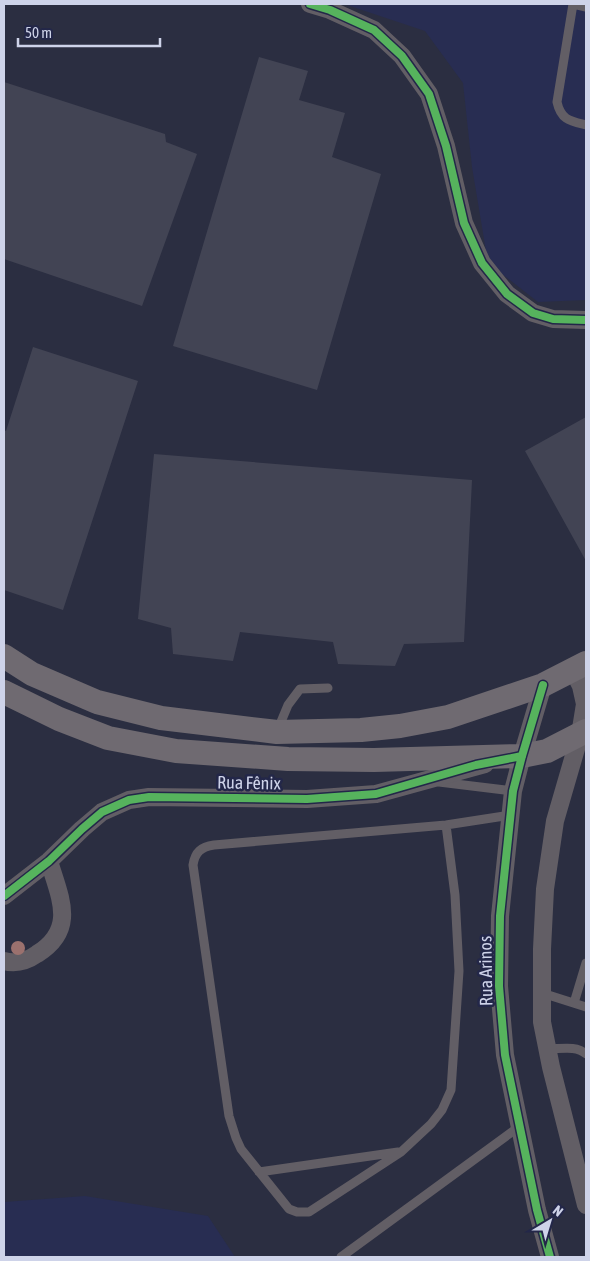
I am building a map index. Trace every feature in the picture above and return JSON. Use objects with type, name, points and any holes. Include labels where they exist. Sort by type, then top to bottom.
[{"type":"main road","points":[[4,656],[32,674],[97,702],[161,718],[276,732],[361,730],[400,726],[448,717],[544,685],[580,666]]},
{"type":"main road","points":[[4,692],[59,720],[108,738],[176,751],[288,759],[355,760],[522,756],[547,751],[583,733]]},
{"type":"street","points":[[310,4],[330,10],[374,30],[402,56],[430,94],[446,146],[464,223],[482,263],[507,294],[533,313],[553,319],[586,320]]},
{"type":"street","points":[[580,666],[581,686],[585,704],[583,733],[553,830],[545,888],[542,949],[542,1022],[586,1205]]},
{"type":"street","name":"Rua Arinos","points":[[544,685],[513,791],[500,916],[499,986],[505,1055],[537,1210],[550,1257]]},
{"type":"street","name":"Rua Fênix","points":[[4,896],[49,861],[102,812],[129,800],[149,797],[307,799],[376,794],[427,781],[476,765],[522,756]]},
{"type":"street","points":[[4,961],[20,962],[33,957],[46,949],[59,935],[63,914],[60,896],[49,861]]},
{"type":"lane","points":[[586,7],[573,4],[557,102],[559,110],[565,118],[572,122],[586,125]]},
{"type":"lane","points":[[276,732],[288,705],[300,689],[328,688]]},
{"type":"lane","points":[[427,781],[513,791]]},
{"type":"lane","points":[[446,824],[455,896],[459,971],[451,1090],[442,1110],[431,1124],[401,1152],[309,1212],[303,1213],[289,1209],[241,1149],[230,1116],[193,865],[194,856],[204,847],[214,845],[446,824],[511,815]]},
{"type":"lane","points":[[574,1003],[586,963]]},
{"type":"lane","points":[[542,993],[586,1007]]},
{"type":"lane","points":[[548,1049],[576,1048],[586,1054]]},
{"type":"lane","points":[[341,1257],[520,1126]]},
{"type":"lane","points":[[259,1172],[401,1152]]},
{"type":"shaded area","points":[[344,4],[586,4],[586,300],[538,302],[488,263],[472,167],[463,83],[425,31]]},
{"type":"shaded area","points":[[85,1196],[208,1216],[235,1257],[4,1257],[4,1202]]},
{"type":"building","points":[[259,57],[308,71],[299,100],[345,113],[332,157],[381,174],[317,390],[173,346]]},
{"type":"building","points":[[4,82],[165,134],[166,142],[197,154],[142,306],[4,259]]},
{"type":"building","points":[[33,347],[138,381],[63,610],[4,590],[4,430],[6,431]]},
{"type":"building","points":[[586,417],[586,561],[525,451]]},
{"type":"building","points":[[154,454],[472,480],[464,642],[404,644],[395,666],[338,664],[333,642],[240,632],[233,661],[173,654],[171,628],[138,619]]},
{"type":"cycle path","points":[[310,4],[330,10],[374,30],[402,56],[429,94],[446,146],[464,223],[482,263],[507,294],[533,313],[553,319],[586,320]]},
{"type":"cycle path","points":[[543,685],[513,791],[500,916],[499,986],[505,1055],[537,1210],[550,1257]]},
{"type":"cycle path","points":[[4,896],[49,861],[102,812],[129,800],[149,797],[307,799],[376,794],[476,765],[522,756]]}]
